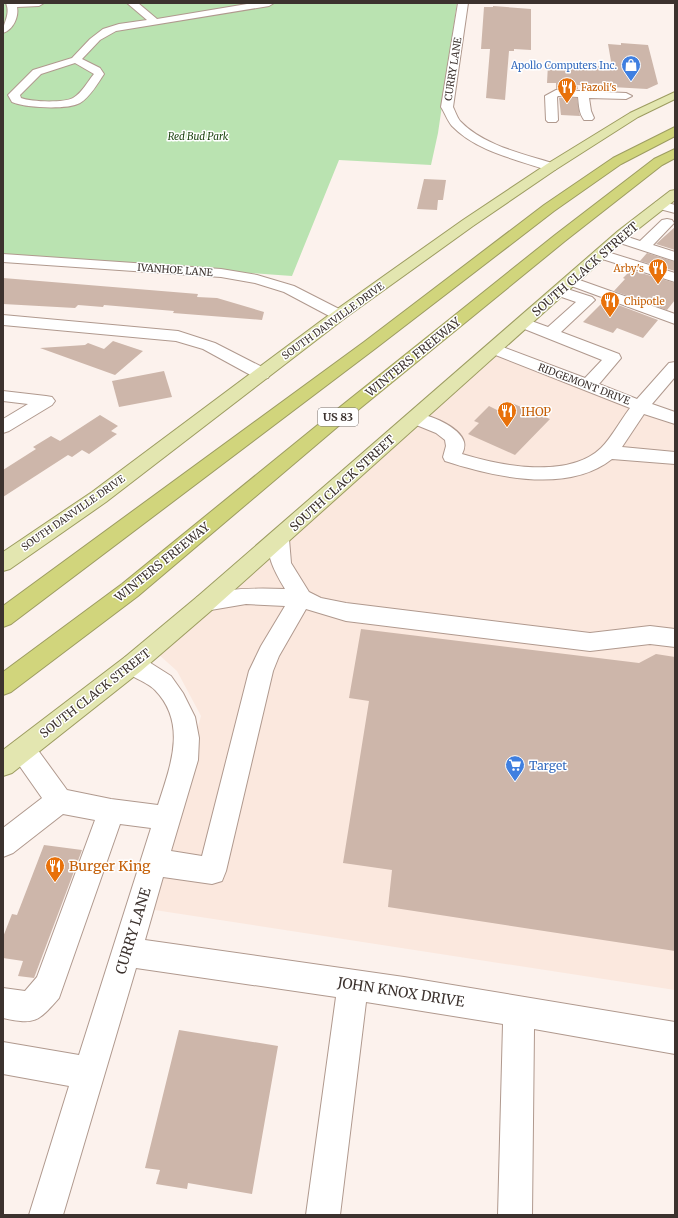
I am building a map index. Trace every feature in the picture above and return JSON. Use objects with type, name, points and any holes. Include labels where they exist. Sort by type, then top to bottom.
[{"type":"highway","points":[[3,618],[370,345],[549,208],[617,161],[675,130]]},
{"type":"highway","name":"WINTERS FREEWAY","points":[[3,685],[130,590],[336,419],[560,238],[658,162],[675,153]]},
{"type":"main road","name":"SOUTH DANVILLE DRIVE","points":[[3,563],[99,496],[340,315],[468,223],[550,167],[634,115],[675,95]]},
{"type":"main road","name":"SOUTH CLACK STREET","points":[[3,765],[133,664],[205,603],[601,254],[647,216],[668,207],[675,194]]},
{"type":"street","points":[[3,30],[14,14],[12,4],[39,3]]},
{"type":"street","points":[[132,3],[155,22]]},
{"type":"street","points":[[76,60],[96,70],[99,74],[80,99],[66,104],[24,103],[16,100],[14,95],[37,72],[76,60],[98,37],[105,32],[121,27],[269,3]]},
{"type":"street","name":"CURRY LANE","points":[[463,3],[447,107],[454,122],[467,134],[482,142],[550,167]]},
{"type":"street","points":[[552,120],[552,95],[559,93],[626,96]]},
{"type":"street","points":[[583,94],[585,111],[588,118]]},
{"type":"street","points":[[647,216],[671,225]]},
{"type":"street","points":[[643,246],[671,225]]},
{"type":"street","points":[[620,238],[675,257]]},
{"type":"street","points":[[601,254],[675,278]]},
{"type":"street","name":"IVANHOE LANE","points":[[3,258],[221,274],[257,279],[288,289],[340,315]]},
{"type":"street","points":[[572,281],[675,319]]},
{"type":"street","points":[[560,291],[587,300],[594,300],[675,330]]},
{"type":"street","points":[[550,334],[587,300]]},
{"type":"street","points":[[3,320],[178,336],[209,346],[262,374]]},
{"type":"street","points":[[523,323],[613,358],[588,385]]},
{"type":"street","name":"RIDGEMONT DRIVE","points":[[494,349],[640,406],[675,418]]},
{"type":"street","points":[[415,418],[448,432],[454,439],[456,447],[452,457],[470,464],[499,470],[523,472],[571,471],[590,465],[608,452],[640,406],[674,369]]},
{"type":"street","points":[[3,396],[46,401],[3,427]]},
{"type":"street","points":[[608,452],[675,458]]},
{"type":"street","points":[[278,539],[281,563],[301,598]]},
{"type":"street","points":[[205,603],[246,596],[301,598],[317,605],[346,612],[586,641],[650,635],[675,638]]},
{"type":"street","points":[[154,862],[212,871],[261,671],[269,653],[301,598]]},
{"type":"street","name":"CURRY LANE","points":[[46,1215],[185,760],[187,738],[183,717],[174,700],[162,683],[133,664]]},
{"type":"street","points":[[23,750],[59,801],[111,811],[167,818]]},
{"type":"street","points":[[3,844],[59,801]]},
{"type":"street","points":[[3,1003],[23,1007],[33,1005],[48,987],[111,811]]},
{"type":"street","name":"JOHN KNOX DRIVE","points":[[126,952],[353,984],[675,1038]]},
{"type":"street","points":[[323,1215],[353,984]]},
{"type":"street","points":[[515,1215],[519,1011]]},
{"type":"street","points":[[5,1063],[89,1073]]},
{"type":"shaded area","points":[[496,355],[662,420],[675,423],[675,990],[148,909],[201,716],[177,671],[157,653]]},
{"type":"green space","name":"Red Bud Park","points":[[3,3],[457,3],[438,133],[431,165],[339,160],[292,276],[3,255]]},
{"type":"building","points":[[493,6],[531,9],[531,50],[514,49],[514,51],[509,51],[505,100],[486,98],[490,49],[481,49],[484,7]]},
{"type":"building","points":[[621,43],[648,45],[658,84],[647,89],[577,85],[578,89],[556,89],[556,83],[547,83],[548,64],[612,67],[608,44],[621,45]]},
{"type":"building","name":"Fazoli's","points":[[559,98],[577,98],[580,116],[561,115]]},
{"type":"building","points":[[424,179],[446,180],[443,200],[438,200],[437,210],[417,209]]},
{"type":"building","points":[[675,227],[675,250],[656,244]]},
{"type":"building","points":[[647,253],[675,262],[675,271],[640,261]]},
{"type":"building","points":[[631,270],[675,283],[675,300],[667,310],[614,291]]},
{"type":"building","points":[[3,278],[198,294],[197,297],[217,298],[264,312],[262,320],[173,313],[174,311],[104,305],[103,307],[78,305],[75,308],[3,304]]},
{"type":"building","name":"Chipotle","points":[[605,300],[658,320],[643,338],[617,328],[613,333],[583,322]]},
{"type":"building","points":[[113,341],[143,351],[115,375],[40,348],[85,345],[88,343],[104,349]]},
{"type":"building","points":[[164,371],[172,397],[119,407],[112,381]]},
{"type":"building","name":"IHOP","points":[[507,401],[550,419],[515,455],[468,434],[479,423],[474,421],[489,406],[497,410]]},
{"type":"building","points":[[100,415],[118,426],[111,431],[117,434],[89,454],[82,450],[72,457],[68,455],[3,497],[3,470],[36,449],[33,447],[51,436],[60,441]]},
{"type":"building","name":"Target","points":[[361,629],[639,663],[656,654],[675,657],[675,951],[388,907],[392,870],[343,863],[369,701],[349,698]]},
{"type":"building","name":"Burger King","points":[[44,845],[82,850],[34,978],[18,976],[23,961],[3,958],[3,937],[12,914],[17,915]]},
{"type":"building","points":[[179,1030],[278,1046],[252,1194],[188,1183],[187,1189],[156,1184],[160,1170],[145,1168]]},
{"type":"place","name":"Apollo Computers Inc.","points":[[631,82]]},
{"type":"place","name":"Fazoli's","points":[[567,104]]},
{"type":"place","name":"Arby's","points":[[658,285]]},
{"type":"place","name":"Chipotle","points":[[610,318]]},
{"type":"place","name":"IHOP","points":[[507,428]]},
{"type":"place","name":"Target","points":[[515,782]]},
{"type":"place","name":"Burger King","points":[[55,883]]}]
